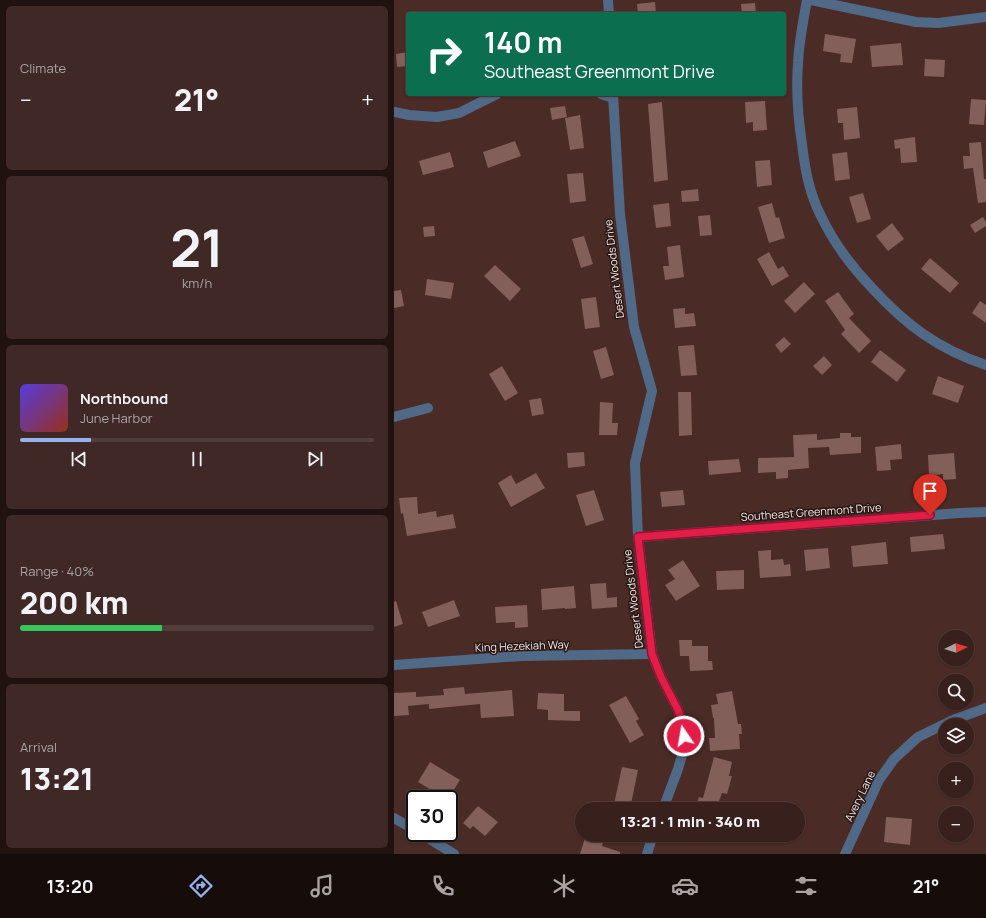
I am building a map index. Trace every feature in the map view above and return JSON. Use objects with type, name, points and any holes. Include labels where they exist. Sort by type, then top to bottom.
[{"type":"street","points":[[608,0],[608,12]]},
{"type":"street","points":[[807,0],[798,64],[799,125],[808,184],[819,213],[835,242],[848,260],[872,288],[898,314],[934,341],[967,359],[986,366]]},
{"type":"street","points":[[811,0],[916,22],[938,23],[986,17]]},
{"type":"street","points":[[394,112],[409,115],[437,117],[459,113],[493,96]]},
{"type":"street","name":"Desert Woods Drive","points":[[613,96],[620,214],[634,327],[652,391],[635,463],[638,537],[652,654],[661,677],[678,710],[683,727],[685,745],[666,802]]},
{"type":"street","points":[[394,417],[428,408]]},
{"type":"street","name":"Southeast Greenmont Drive","points":[[638,537],[986,512]]},
{"type":"street","name":"King Hezekiah Way","points":[[394,664],[522,656],[652,654]]},
{"type":"street","name":"Avery Lane","points":[[845,854],[880,780],[894,759],[918,737],[953,720],[986,708]]},
{"type":"street","points":[[394,818],[406,825]]},
{"type":"street","points":[[435,842],[454,854]]},
{"type":"street","points":[[646,854],[650,842]]},
{"type":"building","points":[[655,2],[656,12],[638,12],[637,4]]},
{"type":"building","points":[[755,3],[756,12],[742,12],[741,4]]},
{"type":"building","points":[[825,34],[856,39],[852,63],[840,62],[841,54],[823,51]]},
{"type":"building","points":[[901,43],[903,65],[872,67],[870,46]]},
{"type":"building","points":[[406,52],[406,66],[397,67],[396,54]]},
{"type":"building","points":[[925,59],[945,60],[944,77],[924,76]]},
{"type":"building","points":[[971,99],[986,100],[984,125],[969,124]]},
{"type":"building","points":[[765,101],[767,130],[753,131],[753,122],[746,123],[745,102]]},
{"type":"building","points":[[662,102],[668,180],[654,182],[648,104]]},
{"type":"building","points":[[565,106],[567,117],[552,120],[550,108]]},
{"type":"building","points":[[857,107],[860,138],[844,140],[843,123],[838,123],[837,109]]},
{"type":"building","points":[[580,115],[584,148],[570,150],[565,118]]},
{"type":"building","points":[[915,137],[917,162],[901,163],[900,148],[895,149],[894,140]]},
{"type":"building","points":[[515,141],[521,156],[488,168],[483,152]]},
{"type":"building","points":[[981,142],[984,179],[986,179],[986,202],[978,203],[973,168],[964,169],[963,156],[970,156],[969,143]]},
{"type":"building","points":[[450,152],[454,167],[423,175],[419,161]]},
{"type":"building","points":[[847,152],[850,179],[835,181],[832,154]]},
{"type":"building","points":[[770,160],[772,185],[757,187],[755,161]]},
{"type":"building","points":[[583,173],[586,201],[570,203],[567,174]]},
{"type":"building","points":[[698,189],[699,201],[682,202],[681,191]]},
{"type":"building","points":[[863,193],[871,219],[857,223],[849,197]]},
{"type":"building","points":[[669,203],[671,226],[656,228],[653,205]]},
{"type":"building","points":[[772,203],[776,218],[779,217],[785,238],[769,243],[758,207]]},
{"type":"building","points":[[710,215],[712,235],[700,236],[698,216]]},
{"type":"building","points":[[983,217],[986,222],[986,226],[975,233],[970,225]]},
{"type":"building","points":[[892,223],[904,239],[888,251],[876,236]]},
{"type":"building","points":[[434,226],[435,236],[424,237],[423,227]]},
{"type":"building","points":[[584,236],[593,264],[581,268],[572,239]]},
{"type":"building","points":[[680,245],[684,277],[665,280],[663,266],[669,266],[667,247]]},
{"type":"building","points":[[769,252],[778,269],[783,266],[789,276],[772,286],[757,259]]},
{"type":"building","points":[[930,258],[959,283],[950,293],[921,269]]},
{"type":"building","points":[[495,265],[521,289],[510,301],[484,276]]},
{"type":"building","points":[[427,279],[454,283],[451,299],[425,295]]},
{"type":"building","points":[[804,282],[815,294],[795,313],[784,301]]},
{"type":"building","points":[[401,290],[404,306],[394,308],[394,291]]},
{"type":"building","points":[[838,292],[854,314],[849,318],[871,341],[859,353],[841,334],[845,330],[825,301]]},
{"type":"building","points":[[596,297],[600,327],[585,329],[581,299]]},
{"type":"building","points":[[980,301],[986,305],[986,323],[972,313]]},
{"type":"building","points":[[685,308],[685,314],[694,313],[696,326],[675,328],[673,309]]},
{"type":"building","points":[[784,337],[791,344],[781,353],[775,345]]},
{"type":"building","points":[[694,345],[697,375],[681,376],[678,346]]},
{"type":"building","points":[[606,347],[614,375],[601,379],[593,351]]},
{"type":"building","points":[[880,350],[906,370],[897,382],[871,362]]},
{"type":"building","points":[[824,356],[832,365],[822,375],[813,366]]},
{"type":"building","points":[[502,366],[518,393],[505,401],[489,374]]},
{"type":"building","points":[[938,376],[964,386],[958,403],[932,394]]},
{"type":"building","points":[[678,392],[691,392],[692,435],[679,436]]},
{"type":"building","points":[[541,398],[544,414],[532,416],[529,400]]},
{"type":"building","points":[[600,402],[613,403],[612,423],[618,423],[617,435],[599,435]]},
{"type":"building","points":[[840,433],[851,433],[851,437],[861,437],[861,453],[830,455],[829,447],[808,448],[809,468],[788,470],[788,478],[776,479],[776,472],[758,473],[758,458],[794,457],[793,435],[817,434],[817,440],[840,438]]},
{"type":"building","points":[[901,444],[902,459],[890,460],[891,470],[877,471],[875,447]]},
{"type":"building","points":[[584,452],[585,466],[568,468],[567,453]]},
{"type":"building","points":[[954,453],[956,479],[943,480],[943,474],[929,476],[928,455]]},
{"type":"building","points":[[739,459],[741,472],[709,475],[708,461]]},
{"type":"building","points":[[536,473],[545,488],[511,507],[498,483],[511,475],[516,484]]},
{"type":"building","points":[[594,490],[604,520],[586,526],[576,495]]},
{"type":"building","points":[[683,490],[685,505],[662,507],[660,492]]},
{"type":"building","points":[[417,497],[418,514],[436,511],[437,517],[453,514],[456,528],[407,536],[403,513],[401,514],[399,498]]},
{"type":"building","points":[[943,534],[945,549],[911,552],[910,537]]},
{"type":"building","points":[[886,542],[888,564],[853,567],[851,546]]},
{"type":"building","points":[[828,548],[830,568],[806,571],[804,550]]},
{"type":"building","points":[[771,550],[771,560],[783,559],[784,565],[790,564],[791,576],[760,578],[758,551]]},
{"type":"building","points":[[683,560],[700,586],[676,601],[665,585],[675,579],[668,570]]},
{"type":"building","points":[[744,570],[744,589],[717,590],[716,571]]},
{"type":"building","points":[[606,583],[607,598],[617,597],[617,607],[592,609],[590,584]]},
{"type":"building","points":[[574,586],[576,608],[542,610],[541,589]]},
{"type":"building","points":[[454,600],[460,616],[428,627],[422,612]]},
{"type":"building","points":[[396,601],[403,624],[394,627],[394,602]]},
{"type":"building","points":[[527,605],[528,627],[515,628],[515,622],[496,623],[495,607]]},
{"type":"building","points":[[679,640],[692,640],[692,646],[708,646],[708,661],[712,661],[713,670],[690,671],[689,656],[680,656]]},
{"type":"building","points":[[464,687],[465,694],[512,690],[514,716],[481,718],[480,704],[429,709],[429,704],[408,706],[409,715],[394,716],[394,693],[416,692],[416,697],[444,695],[443,689]]},
{"type":"building","points":[[732,691],[738,724],[741,724],[742,734],[739,734],[740,749],[710,751],[709,738],[715,738],[714,718],[711,705],[718,704],[716,694]]},
{"type":"building","points":[[538,693],[564,694],[564,711],[580,711],[580,721],[548,720],[548,710],[537,709]]},
{"type":"building","points":[[626,696],[639,719],[636,721],[644,735],[630,743],[609,705]]},
{"type":"building","points":[[714,757],[732,762],[729,776],[732,776],[727,794],[722,793],[719,802],[697,802],[699,797],[703,798]]},
{"type":"building","points":[[430,762],[460,780],[454,790],[431,790],[418,782]]},
{"type":"building","points":[[622,767],[638,770],[631,802],[614,802]]},
{"type":"building","points":[[478,806],[498,822],[485,836],[473,826],[470,829],[463,823]]},
{"type":"building","points":[[886,817],[912,819],[910,845],[884,842]]},
{"type":"building","points":[[584,842],[603,842],[602,846],[620,852],[620,854],[580,854]]},
{"type":"route","points":[[684,736],[678,710],[661,677],[652,654],[638,537],[930,515]]}]
